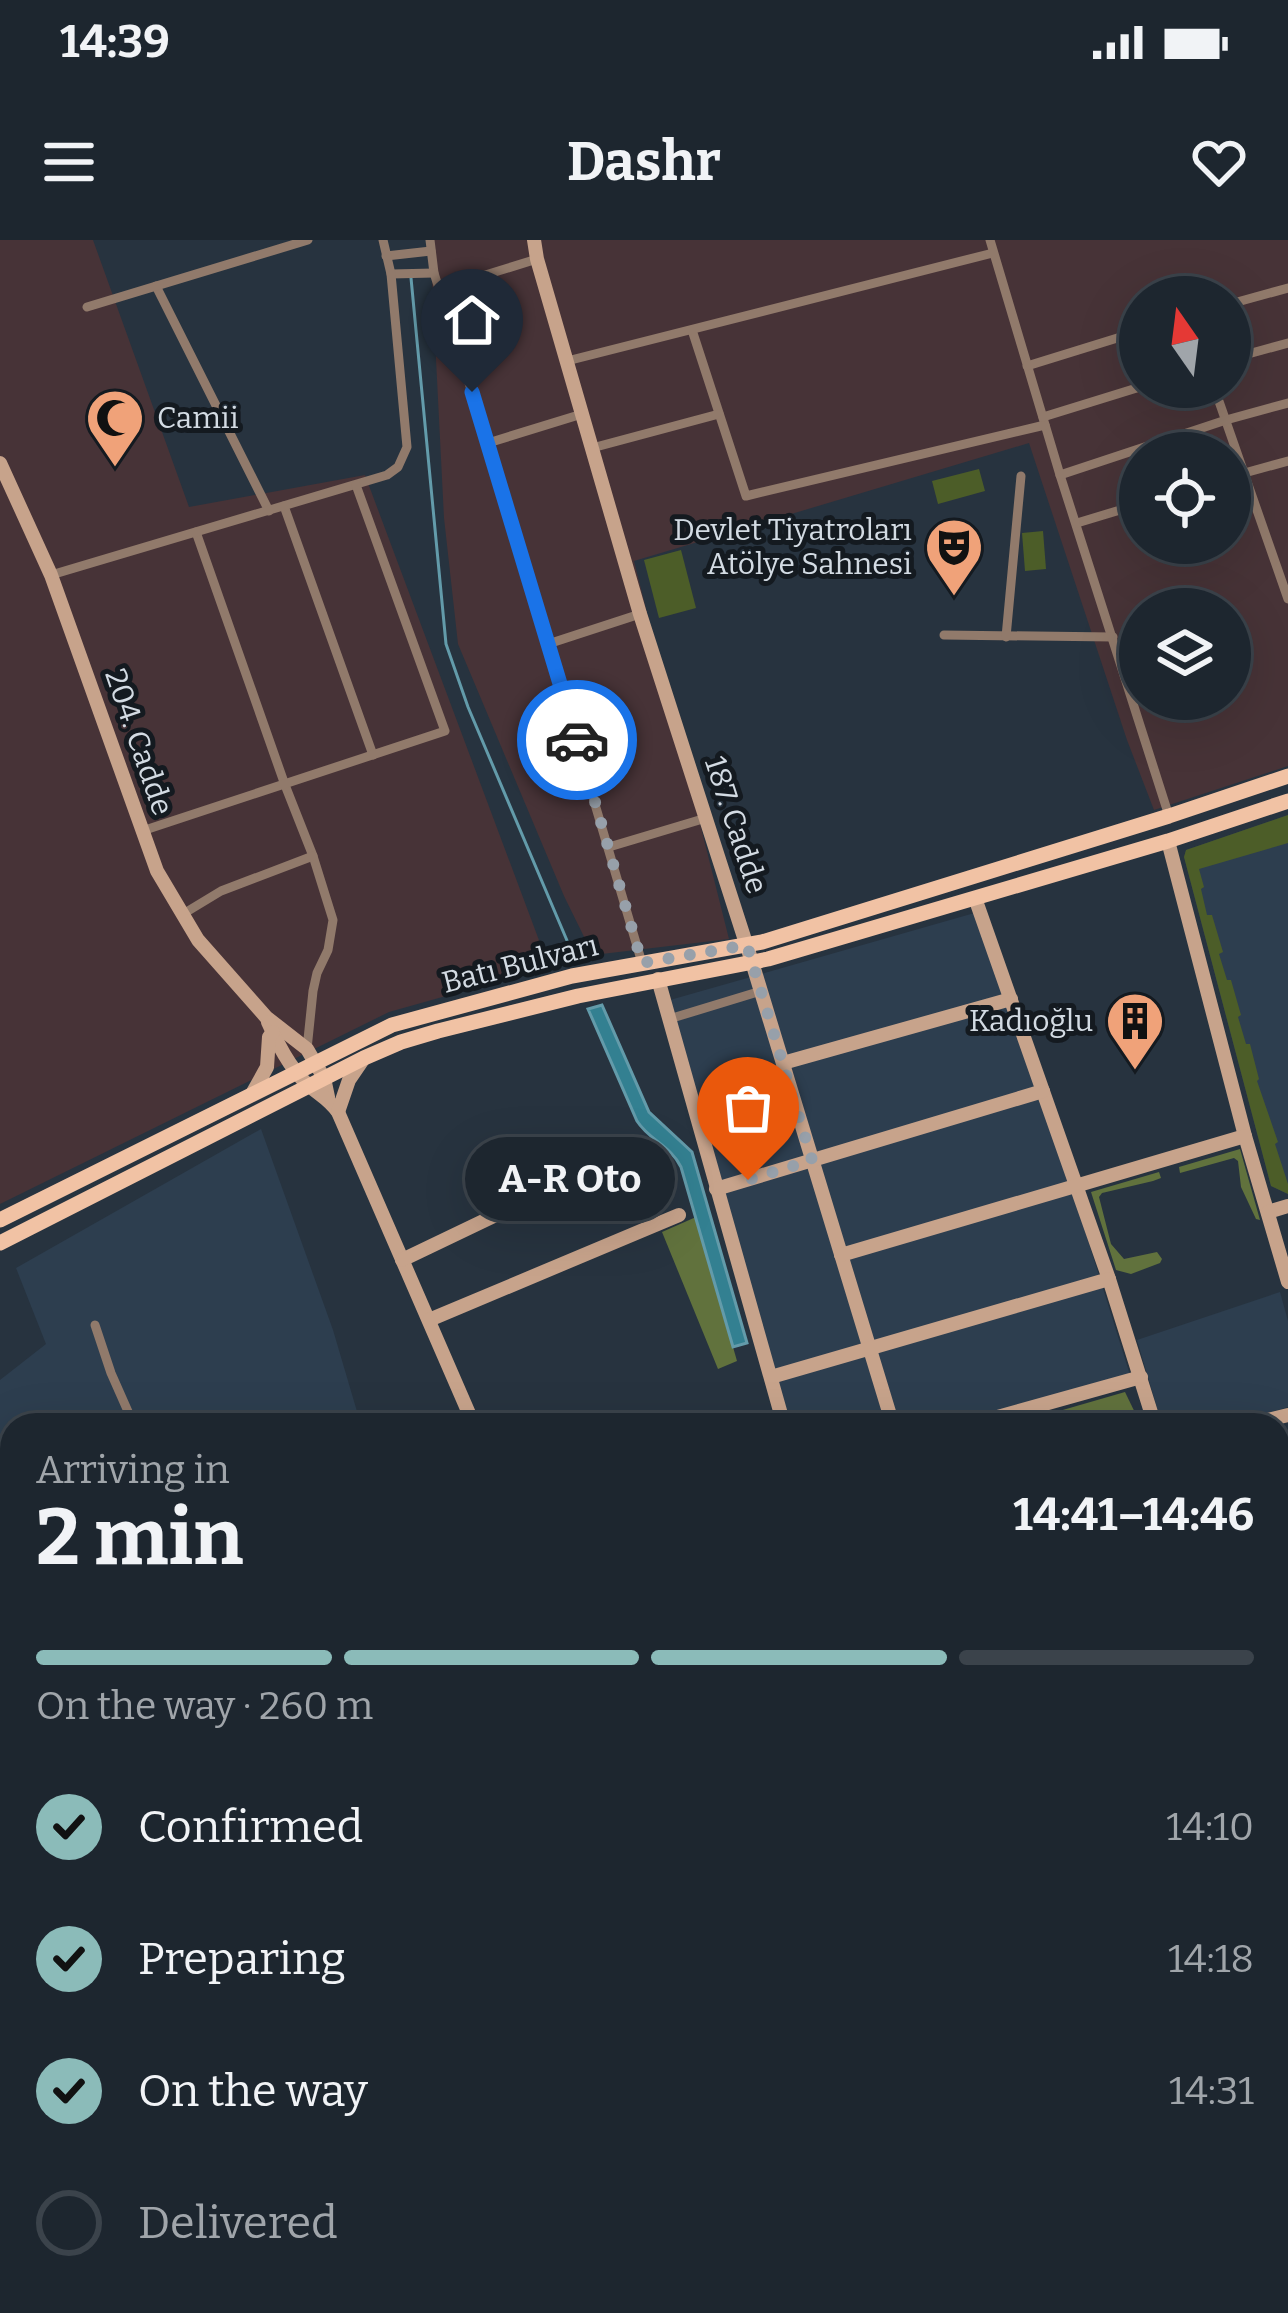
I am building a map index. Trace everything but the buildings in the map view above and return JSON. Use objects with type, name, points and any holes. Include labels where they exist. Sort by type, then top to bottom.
[{"type":"main road","name":"Batı Bulvarı","points":[[0,1220],[297,1071],[311,1056],[416,1018],[555,980],[762,942],[1288,776]]},
{"type":"main road","name":"Batı Bulvarı","points":[[0,1243],[401,1042],[752,962],[1168,841],[1288,801]]},
{"type":"street","points":[[87,307],[308,240]]},
{"type":"street","points":[[51,575],[388,475],[398,466],[407,447],[396,274],[383,240]]},
{"type":"street","name":"187. Cadde","points":[[534,240],[640,614],[747,945],[888,1413]]},
{"type":"street","points":[[990,240],[1169,816]]},
{"type":"street","points":[[386,256],[417,253],[430,246],[434,273],[642,963]]},
{"type":"street","points":[[567,361],[993,254]]},
{"type":"street","points":[[440,289],[537,260]]},
{"type":"street","points":[[396,274],[434,273]]},
{"type":"street","points":[[156,286],[268,511]]},
{"type":"street","points":[[1251,298],[1288,288]]},
{"type":"street","points":[[692,330],[746,496],[1044,421],[1119,394]]},
{"type":"street","points":[[1027,366],[1119,338]]},
{"type":"street","points":[[1251,353],[1288,343]]},
{"type":"street","points":[[1060,475],[1288,403]]},
{"type":"street","points":[[1222,408],[1230,432]]},
{"type":"street","points":[[488,442],[582,414]]},
{"type":"street","points":[[592,448],[719,414]]},
{"type":"street","points":[[1251,470],[1288,460]]},
{"type":"street","name":"204. Cadde","points":[[0,463],[51,575],[157,871],[199,940],[266,1017],[311,1056],[316,1082]]},
{"type":"street","points":[[1006,637],[1021,476]]},
{"type":"street","points":[[142,831],[445,730],[356,485]]},
{"type":"street","points":[[1251,492],[1288,599]]},
{"type":"street","points":[[284,506],[373,755]]},
{"type":"street","points":[[1077,523],[1119,510]]},
{"type":"street","points":[[196,532],[327,896],[333,929],[313,991],[311,1056]]},
{"type":"street","points":[[548,644],[640,614]]},
{"type":"street","points":[[944,635],[1112,637]]},
{"type":"street","points":[[609,847],[706,818]]},
{"type":"street","points":[[1168,841],[1288,1282]]},
{"type":"street","points":[[183,914],[237,884],[313,856]]},
{"type":"street","points":[[976,898],[1152,1413]]},
{"type":"street","points":[[658,980],[781,1413]]},
{"type":"street","points":[[669,1019],[761,991]]},
{"type":"street","points":[[783,1063],[1011,999]]},
{"type":"street","name":"204. Cadde","points":[[266,1017],[282,1052],[297,1071],[316,1082],[338,1112],[469,1413]]},
{"type":"street","points":[[252,1094],[268,1067],[273,1033]]},
{"type":"street","points":[[338,1112],[346,1086],[364,1058]]},
{"type":"street","points":[[716,1189],[1043,1091]]},
{"type":"street","points":[[841,1255],[1245,1136]]},
{"type":"street","points":[[402,1260],[519,1204]]},
{"type":"street","points":[[1268,1212],[1288,1206]]},
{"type":"street","points":[[428,1320],[679,1215]]},
{"type":"street","points":[[771,1378],[1109,1280]]},
{"type":"street","points":[[95,1325],[129,1413]]},
{"type":"street","points":[[1011,1413],[1141,1376]]},
{"type":"shaded area","points":[[0,240],[93,240],[189,507],[365,475],[549,967],[389,1012],[0,1204]]},
{"type":"shaded area","points":[[430,240],[1288,240],[1288,766],[1154,810],[1120,720],[1251,720],[1251,588],[1119,588],[1119,716],[1029,443],[634,561],[729,939],[593,955],[458,644],[444,518]]},
{"type":"shaded area","points":[[1288,815],[1288,1194],[1271,1186],[1184,857],[1186,850]]},
{"type":"shaded area","points":[[985,910],[1130,1375],[1020,1413],[783,1413],[670,1000]]},
{"type":"shaded area","points":[[261,1129],[357,1413],[0,1413],[0,1380],[46,1344],[16,1268]]},
{"type":"shaded area","points":[[1280,1292],[1288,1321],[1288,1407],[1268,1413],[1158,1413],[1137,1340]]},
{"type":"green space","points":[[979,469],[985,491],[938,504],[932,481]]},
{"type":"green space","points":[[1043,531],[1046,569],[1025,571],[1022,533]]},
{"type":"green space","points":[[681,550],[696,608],[659,618],[644,560]]},
{"type":"green space","points":[[1288,815],[1288,843],[1199,869],[1207,915],[1212,915],[1223,952],[1219,954],[1227,980],[1231,980],[1246,1044],[1250,1044],[1288,1194],[1271,1186],[1184,857],[1186,850]]},
{"type":"green space","points":[[1240,1149],[1260,1220],[1241,1187],[1234,1158],[1180,1173],[1179,1167]]},
{"type":"green space","points":[[1159,1172],[1161,1178],[1099,1197],[1111,1244],[1124,1259],[1157,1252],[1162,1259],[1131,1274],[1116,1270],[1091,1192]]},
{"type":"green space","points":[[696,1217],[737,1361],[718,1369],[662,1232]]},
{"type":"green space","points":[[1125,1392],[1135,1413],[1052,1413]]},
{"type":"water","points":[[602,1005],[649,1112],[692,1152],[747,1343],[733,1347],[681,1167],[637,1121],[588,1009]]},
{"type":"waterway","points":[[411,278],[446,644],[574,957]]},
{"type":"way so far","points":[[577,740],[642,963],[747,945],[812,1160],[748,1180]]},
{"type":"place","name":"Camii","points":[[115,469]]},
{"type":"place","name":"Devlet Tiyatroları Atölye Sahnesi","points":[[954,598]]},
{"type":"place","name":"Kadıoğlu","points":[[1135,1072]]},
{"type":"place","name":"A-R Oto","points":[[748,1180]]},
{"type":"route","points":[[472,392],[577,740]]}]
